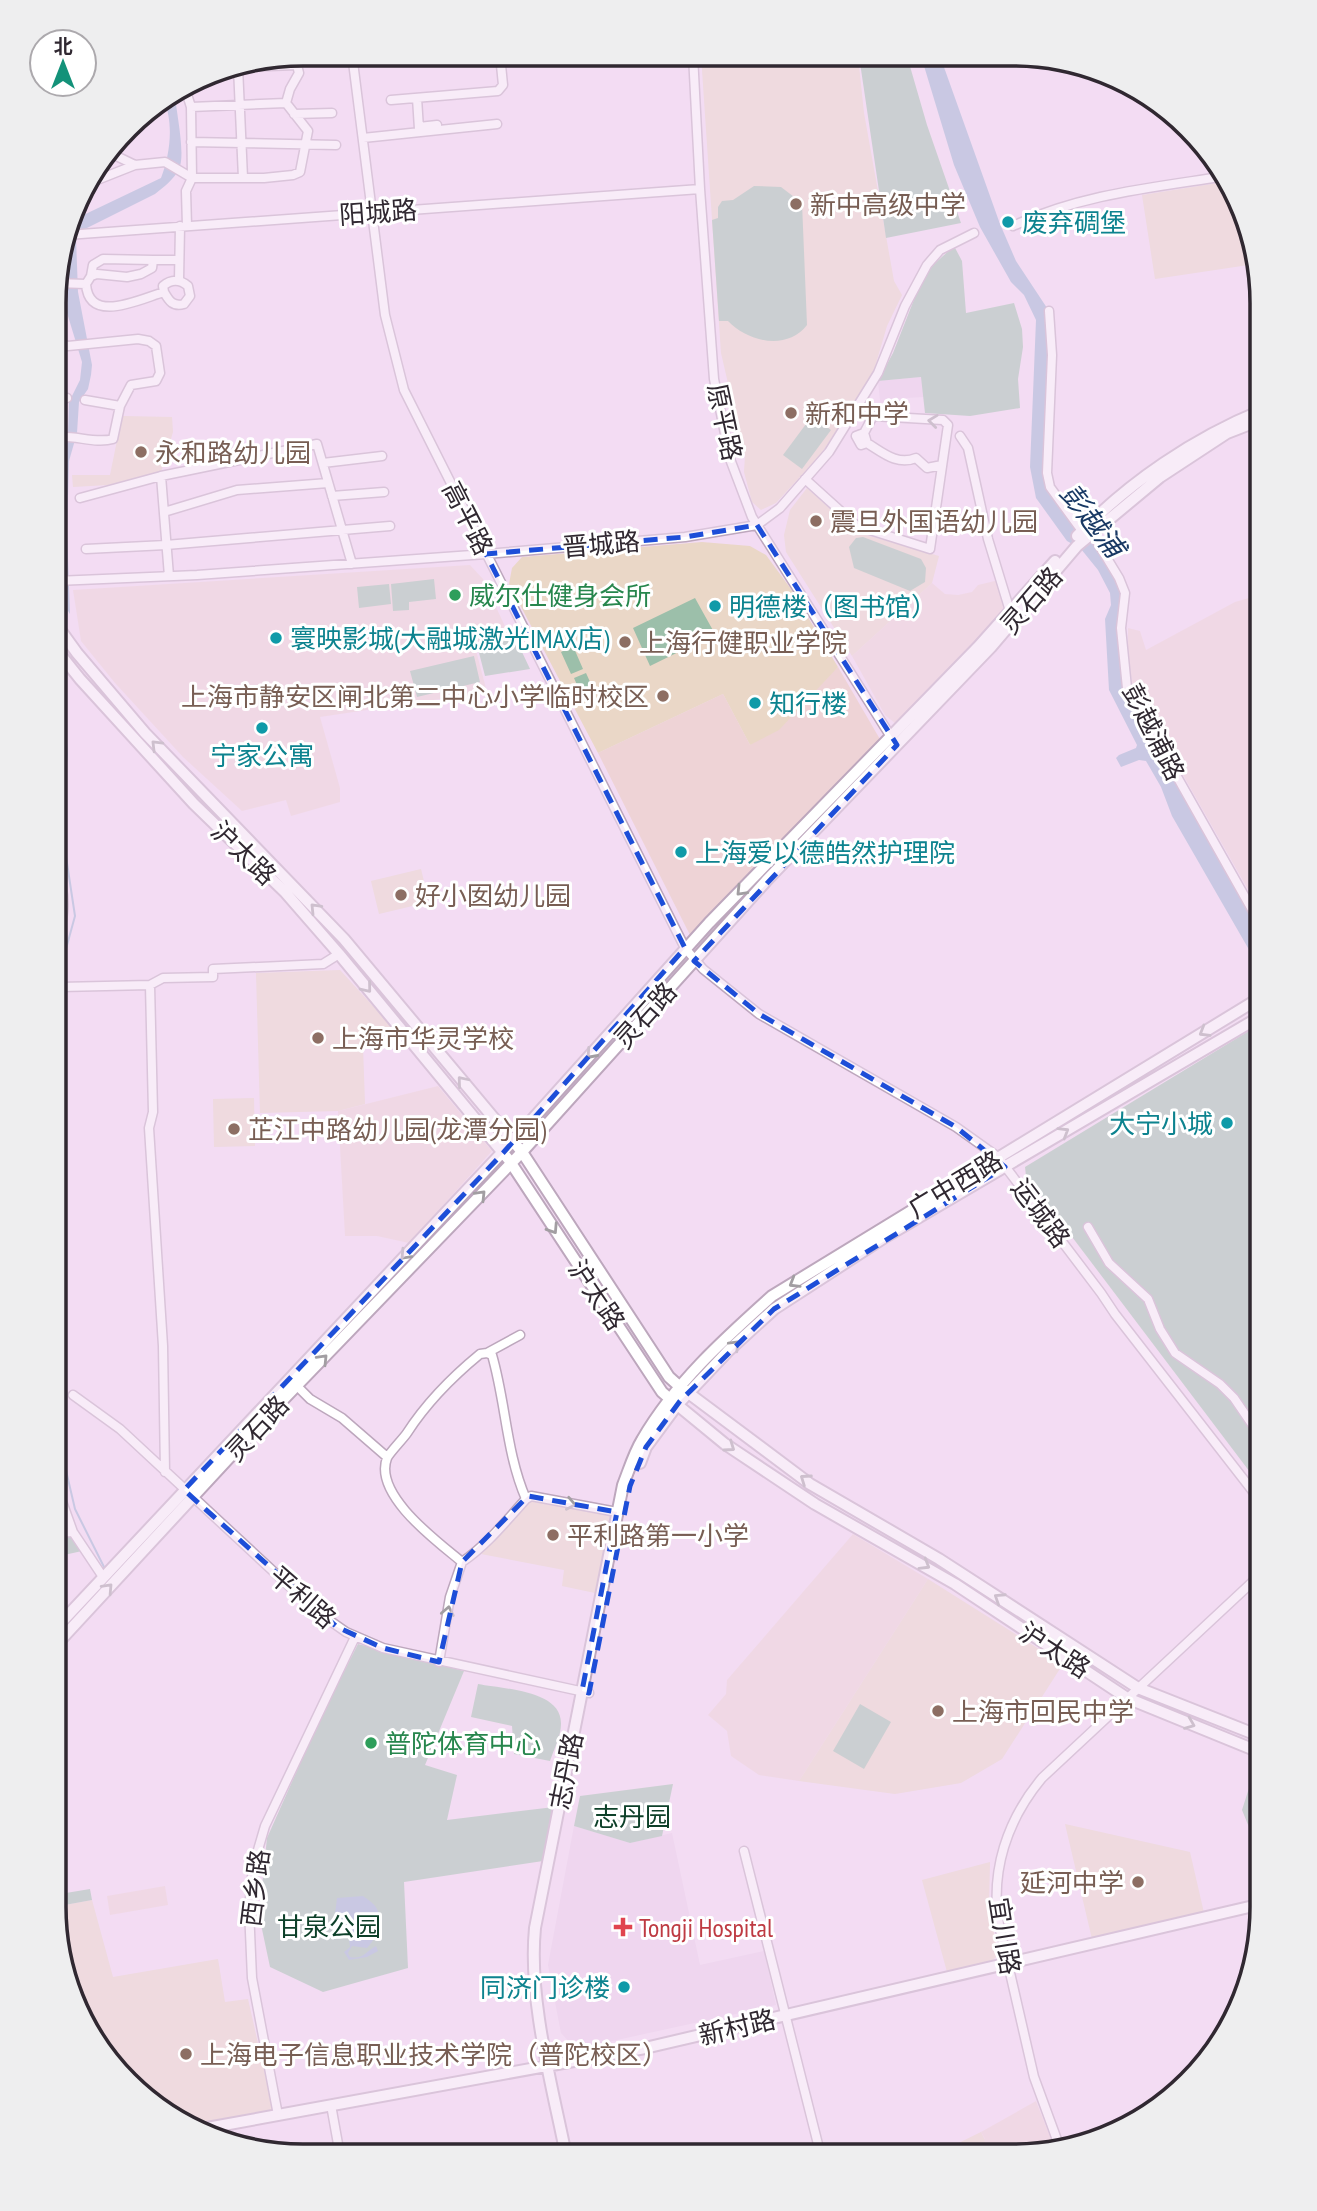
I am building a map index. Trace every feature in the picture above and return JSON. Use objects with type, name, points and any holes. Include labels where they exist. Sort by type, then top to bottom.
[{"type":"main road","name":"灵石路","points":[[66,1621],[103,1577],[297,1386],[522,1152],[1010,611],[1086,532],[1160,465],[1205,438],[1250,416]]},
{"type":"main road","name":"灵石路","points":[[1086,532],[1160,477],[1227,433],[1250,424]]},
{"type":"main road","name":"灵石路","points":[[66,1622],[513,1142],[685,948],[991,647],[1069,550]]},
{"type":"main road","name":"沪太路","points":[[66,638],[145,733],[344,939],[522,1152],[662,1366],[683,1390],[810,1484],[939,1559],[1138,1688],[1250,1732]]},
{"type":"main road","name":"沪太路","points":[[66,662],[194,804],[285,892],[340,954],[511,1163],[662,1392],[725,1444],[815,1504],[919,1562],[1127,1698],[1250,1748]]},
{"type":"main road","name":"广中西路","points":[[1002,1162],[1250,1003]]},
{"type":"main road","name":"广中西路","points":[[673,1401],[729,1334],[772,1296],[1250,1022]]},
{"type":"main road","points":[[1155,1062],[1162,1075]]},
{"type":"main road","name":"志丹路","points":[[564,2144],[541,1984],[541,1928],[623,1485],[640,1442],[673,1401]]},
{"type":"main road","name":"志丹路","points":[[585,1692],[630,1486],[646,1447],[673,1401]]},
{"type":"main road","name":"新村路","points":[[214,2126],[645,2048],[1250,1907]]},
{"type":"main road","name":"志丹路","points":[[552,2066],[570,2144]]},
{"type":"street","name":"高平路","points":[[355,66],[385,315],[404,390],[685,948]]},
{"type":"street","points":[[391,100],[498,92],[503,85],[501,66]]},
{"type":"street","name":"原平路","points":[[694,66],[700,189],[718,403],[730,458],[757,525],[894,741]]},
{"type":"street","points":[[102,178],[135,165],[164,162],[192,178],[293,176],[300,173],[308,131],[286,103],[299,73],[297,67]]},
{"type":"street","points":[[239,76],[243,178]]},
{"type":"street","points":[[178,281],[186,191],[192,178],[191,107],[188,97]]},
{"type":"street","points":[[417,98],[419,130]]},
{"type":"street","points":[[191,107],[286,103]]},
{"type":"street","points":[[293,114],[332,113]]},
{"type":"street","points":[[362,138],[456,124]]},
{"type":"street","points":[[419,130],[497,124]]},
{"type":"street","points":[[191,142],[335,145]]},
{"type":"street","points":[[118,157],[135,165]]},
{"type":"street","points":[[1013,226],[1074,202],[1214,178]]},
{"type":"street","name":"阳城路","points":[[77,234],[700,189]]},
{"type":"street","name":"晋城路","points":[[66,580],[486,554],[685,537],[757,525],[780,508],[829,452],[878,373],[905,306],[927,265],[940,250],[974,233]]},
{"type":"street","points":[[91,276],[93,265],[103,259],[179,260]]},
{"type":"street","points":[[68,283],[83,284],[97,274],[119,278],[141,274],[152,268],[153,260]]},
{"type":"street","points":[[178,281],[188,286],[190,291],[184,304],[173,304],[164,292],[163,286],[168,282],[178,281]]},
{"type":"street","points":[[83,284],[93,304],[100,307],[132,303],[164,292]]},
{"type":"street","name":"彭越浦路","points":[[1049,311],[1052,355],[1047,473],[1050,487],[1119,578],[1125,593],[1121,628],[1127,688],[1250,908]]},
{"type":"street","points":[[66,345],[138,339],[149,341],[156,346],[160,373],[156,380],[131,385],[120,406],[113,439],[102,442],[66,436]]},
{"type":"street","points":[[85,400],[120,406]]},
{"type":"street","points":[[805,479],[844,510],[857,526],[930,549],[948,425],[943,420],[873,416],[864,433],[856,436],[856,439]]},
{"type":"street","points":[[841,433],[856,439],[861,445],[867,443]]},
{"type":"street","points":[[864,433],[867,443],[893,459],[908,461],[916,458],[927,468],[942,465]]},
{"type":"street","points":[[960,436],[968,449],[988,539],[1010,611]]},
{"type":"street","points":[[80,498],[161,477],[317,444],[352,564]]},
{"type":"street","points":[[323,463],[382,456]]},
{"type":"street","points":[[161,477],[169,576]]},
{"type":"street","points":[[164,512],[237,490],[328,483]]},
{"type":"street","points":[[332,496],[384,492]]},
{"type":"street","points":[[925,514],[934,519]]},
{"type":"street","points":[[86,550],[390,526]]},
{"type":"street","name":"运城路","points":[[685,948],[723,986],[759,1014],[956,1127],[1002,1162],[1115,1314],[1250,1488]]},
{"type":"street","points":[[66,987],[150,985],[163,978],[214,976],[213,969],[323,964],[340,954]]},
{"type":"street","points":[[150,985],[153,1112],[149,1128],[163,1346],[165,1472]]},
{"type":"street","points":[[1088,1227],[1108,1263],[1148,1299],[1160,1329],[1175,1353],[1220,1384],[1234,1398],[1250,1421]]},
{"type":"street","points":[[462,1562],[410,1516],[393,1495],[386,1475],[387,1457],[444,1386],[480,1354],[487,1353],[520,1335]]},
{"type":"street","points":[[487,1353],[492,1356],[495,1366],[506,1410],[513,1460],[526,1499]]},
{"type":"street","points":[[297,1386],[310,1399],[342,1418],[387,1457]]},
{"type":"street","name":"平利路","points":[[74,1395],[115,1425],[316,1611],[346,1632],[383,1648],[585,1692]]},
{"type":"street","points":[[439,1662],[450,1597],[462,1562],[475,1553],[526,1499],[531,1496],[617,1512]]},
{"type":"street","points":[[66,1519],[103,1577]]},
{"type":"street","points":[[66,1532],[73,1532]]},
{"type":"street","name":"宜川路","points":[[1056,2140],[1034,2077],[997,1913],[1000,1858],[1010,1828],[1027,1797],[1042,1778],[1250,1584]]},
{"type":"street","name":"西乡路","points":[[278,2115],[252,1978],[249,1909],[253,1867],[265,1826],[355,1637]]},
{"type":"street","points":[[744,1851],[818,2144]]},
{"type":"street","points":[[331,2105],[338,2144]]},
{"type":"highlighted area","points":[[757,525],[897,745],[694,961],[759,1014],[956,1127],[1005,1167],[774,1309],[680,1401],[646,1447],[630,1486],[589,1693],[582,1691],[617,1512],[528,1496],[462,1562],[439,1662],[383,1648],[337,1627],[184,1490],[503,1153],[685,948],[486,554],[685,537]]},
{"type":"shaded area","name":"新中高级中学","points":[[702,66],[859,66],[864,113],[894,281],[902,295],[887,326],[874,370],[822,453],[776,503],[761,510],[752,502],[744,472],[745,456],[721,353]]},
{"type":"shaded area","points":[[1218,183],[1232,213],[1247,265],[1155,279],[1142,195]]},
{"type":"shaded area","points":[[922,377],[924,397],[905,398],[905,409],[881,410],[878,381]]},
{"type":"shaded area","name":"永和路幼儿园","points":[[122,416],[172,417],[173,432],[161,472],[108,485],[73,487],[72,475],[110,475]]},
{"type":"shaded area","points":[[807,488],[856,532],[939,556],[932,583],[852,656],[786,552],[784,535],[790,510]]},
{"type":"shaded area","name":"上海行健职业学院","points":[[702,542],[750,546],[766,555],[791,589],[838,667],[779,730],[750,745],[723,694],[598,753],[509,584],[512,568],[522,557]]},
{"type":"shaded area","points":[[470,565],[483,579],[509,635],[474,643],[487,692],[320,717],[340,788],[340,802],[291,816],[286,800],[242,811],[183,757],[115,683],[81,641],[73,590]]},
{"type":"shaded area","points":[[999,580],[1005,605],[999,616],[896,724],[885,715],[852,656],[932,583],[945,594],[958,595],[972,592],[978,585]]},
{"type":"shaded area","points":[[1250,598],[1250,893],[1133,687],[1128,658],[1128,628],[1140,631],[1146,650],[1235,602]]},
{"type":"shaded area","points":[[838,667],[881,741],[690,935],[598,753],[723,694],[750,745]]},
{"type":"shaded area","name":"好小囡幼儿园","points":[[421,869],[429,902],[379,914],[371,881]]},
{"type":"shaded area","name":"上海市华灵学校","points":[[340,970],[393,1028],[363,1047],[365,1104],[338,1111],[260,1113],[256,973]]},
{"type":"shaded area","points":[[438,1086],[492,1151],[409,1243],[377,1236],[345,1236],[338,1111]]},
{"type":"shaded area","name":"芷江中路幼儿园(龙潭分园)","points":[[254,1098],[255,1146],[214,1147],[213,1099]]},
{"type":"shaded area","name":"平利路第一小学","points":[[530,1501],[610,1516],[595,1593],[562,1586],[564,1570],[481,1554]]},
{"type":"shaded area","points":[[853,1534],[928,1579],[799,1781],[759,1775],[731,1756],[727,1731],[708,1715],[726,1694],[727,1680]]},
{"type":"shaded area","name":"上海市回民中学","points":[[928,1579],[1063,1664],[1002,1759],[961,1783],[895,1794],[799,1781]]},
{"type":"shaded area","name":"延河中学","points":[[1065,1824],[1190,1852],[1204,1913],[1092,1939]]},
{"type":"shaded area","name":"Tongji Hospital","points":[[574,1826],[630,1843],[672,1833],[700,1965],[764,1951],[776,2005],[576,2049],[561,2033],[548,1965]]},
{"type":"shaded area","points":[[990,1862],[989,1906],[998,1955],[991,1962],[947,1972],[922,1880]]},
{"type":"shaded area","points":[[165,1886],[168,1905],[110,1915],[107,1896]]},
{"type":"shaded area","name":"上海电子信息职业技术学院（普陀校区）","points":[[92,1900],[113,1977],[218,1959],[225,2002],[248,1999],[273,2110],[205,2122],[159,2096],[136,2075],[115,2052],[98,2026],[85,1998],[71,1954],[66,1905]]},
{"type":"shaded area","points":[[1036,2101],[1052,2141],[985,2144],[981,2132]]},
{"type":"shaded area","points":[[981,2132],[986,2144],[957,2144]]},
{"type":"green space","points":[[860,66],[910,66],[961,223],[886,238]]},
{"type":"green space","points":[[754,186],[781,187],[802,203],[807,325],[799,333],[778,341],[757,338],[746,334],[728,321],[719,321],[712,220],[718,218],[718,207],[722,201],[733,200]]},
{"type":"green space","points":[[954,246],[962,261],[966,313],[1014,303],[1022,329],[1023,347],[1018,379],[1020,408],[970,416],[925,413],[921,377],[878,381],[893,353],[917,292],[932,266]]},
{"type":"green space","points":[[812,416],[831,430],[802,469],[783,455]]},
{"type":"green space","points":[[863,537],[921,559],[926,568],[925,582],[910,591],[854,568],[849,547],[856,538]]},
{"type":"green space","points":[[434,579],[436,599],[409,602],[409,610],[393,611],[391,584]]},
{"type":"green space","points":[[389,584],[391,604],[359,608],[357,587]]},
{"type":"green space","points":[[695,598],[715,634],[650,666],[633,628]]},
{"type":"green space","points":[[514,635],[530,669],[485,676],[477,645]]},
{"type":"green space","points":[[573,646],[583,669],[571,674],[561,652]]},
{"type":"green space","points":[[474,656],[480,682],[417,697],[410,671]]},
{"type":"green space","points":[[586,673],[596,695],[584,701],[574,678]]},
{"type":"green space","points":[[1250,1030],[1250,1472],[1026,1176],[1025,1167]]},
{"type":"green space","points":[[66,1536],[72,1536],[82,1551],[66,1555]]},
{"type":"green space","name":"甘泉公园","points":[[358,1644],[464,1671],[425,1765],[457,1775],[447,1820],[554,1807],[543,1861],[404,1882],[408,1968],[323,1992],[270,1967],[259,1915],[267,1838],[319,1721]]},
{"type":"green space","points":[[478,1684],[529,1693],[552,1704],[559,1713],[561,1724],[550,1761],[514,1754],[512,1726],[471,1717]]},
{"type":"green space","points":[[860,1704],[891,1722],[864,1769],[833,1751]]},
{"type":"green space","name":"志丹园","points":[[673,1784],[662,1836],[630,1843],[574,1826],[580,1796]]},
{"type":"green space","points":[[1250,1785],[1250,1830],[1242,1810]]},
{"type":"green space","points":[[90,1889],[92,1900],[66,1905],[66,1893]]},
{"type":"water","points":[[924,66],[944,66],[1000,224],[1016,261],[1049,311],[1050,487],[1088,542],[1098,546],[1121,587],[1119,626],[1125,690],[1250,913],[1250,951],[1172,816],[1161,787],[1146,761],[1139,760],[1121,767],[1116,758],[1137,745],[1109,690],[1105,619],[1111,605],[1110,593],[1098,570],[1081,549],[1067,541],[1036,498],[1030,467],[1036,320],[1024,295],[1011,282],[980,227],[954,165]]},
{"type":"water","points":[[176,104],[181,153],[177,173],[155,194],[81,231],[76,238],[84,215],[161,178],[170,139],[167,110]]},
{"type":"water","points":[[76,238],[78,292],[92,365],[88,389],[79,402],[77,433],[69,461],[67,531],[70,614],[66,608],[66,439],[69,402],[80,380],[82,362],[66,310],[69,272]]},
{"type":"water","points":[[363,1896],[377,1909],[380,1919],[378,1930],[367,1948],[352,1946],[348,1953],[350,1957],[358,1957],[376,1946],[378,1951],[367,1957],[349,1960],[344,1952],[350,1947],[348,1933],[334,1922],[337,1898]]},
{"type":"waterway","points":[[66,742],[66,763]]},
{"type":"waterway","points":[[66,857],[75,916],[66,949]]},
{"type":"waterway","points":[[66,1471],[75,1509],[105,1569]]},
{"type":"place","name":"新中高级中学","points":[[796,204]]},
{"type":"place","name":"废弃碉堡","points":[[1008,222]]},
{"type":"place","name":"新和中学","points":[[791,413]]},
{"type":"place","name":"永和路幼儿园","points":[[141,452]]},
{"type":"place","name":"震旦外国语幼儿园","points":[[816,521]]},
{"type":"place","name":"威尔仕健身会所","points":[[455,595]]},
{"type":"place","name":"明德楼（图书馆）","points":[[715,606]]},
{"type":"place","name":"寰映影城(大融城激光IMAX店)","points":[[276,638]]},
{"type":"place","name":"上海行健职业学院","points":[[625,642]]},
{"type":"place","name":"上海市静安区闸北第二中心小学临时校区","points":[[663,696]]},
{"type":"place","name":"知行楼","points":[[755,703]]},
{"type":"place","name":"宁家公寓","points":[[262,728]]},
{"type":"place","name":"上海爱以德皓然护理院","points":[[681,852]]},
{"type":"place","name":"好小囡幼儿园","points":[[401,895]]},
{"type":"place","name":"上海市华灵学校","points":[[318,1038]]},
{"type":"place","name":"大宁小城","points":[[1227,1123]]},
{"type":"place","name":"芷江中路幼儿园(龙潭分园)","points":[[234,1129]]},
{"type":"place","name":"平利路第一小学","points":[[553,1535]]},
{"type":"place","name":"上海市回民中学","points":[[938,1711]]},
{"type":"place","name":"普陀体育中心","points":[[371,1743]]},
{"type":"place","name":"延河中学","points":[[1138,1882]]},
{"type":"place","name":"Tongji Hospital","points":[[623,1927]]},
{"type":"place","name":"同济门诊楼","points":[[624,1987]]},
{"type":"place","name":"上海电子信息职业技术学院（普陀校区）","points":[[186,2054]]},
{"type":"water label","name":"彭越浦","points":[[1093,520]]}]
